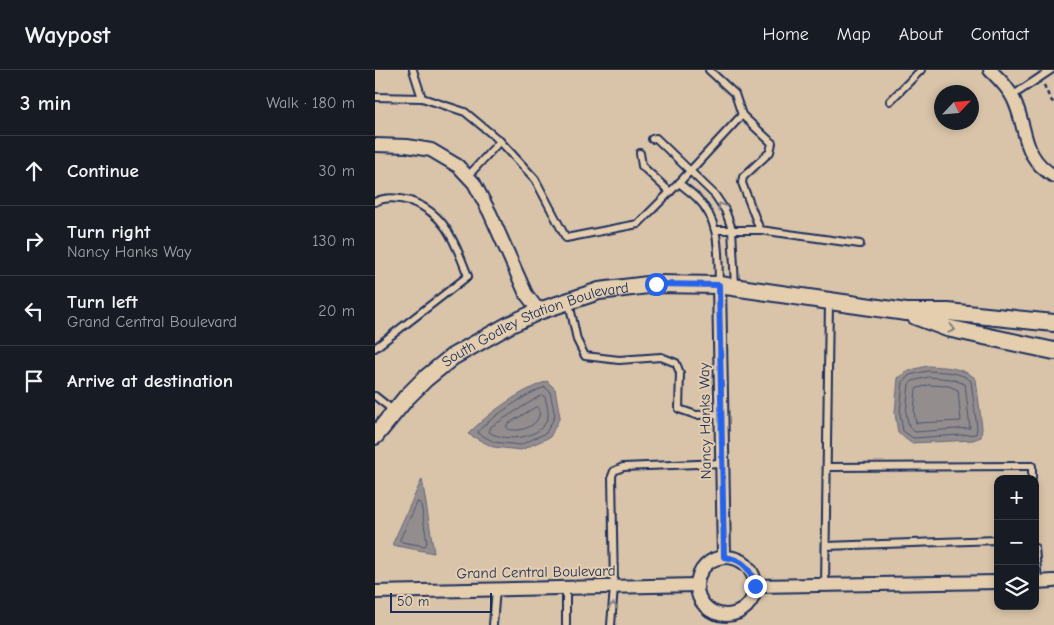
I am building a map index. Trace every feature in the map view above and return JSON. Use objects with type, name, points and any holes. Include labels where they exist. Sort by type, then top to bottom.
[{"type":"street","points":[[990,70],[1002,81],[1017,106],[1028,149],[1038,163],[1054,176]]},
{"type":"street","points":[[375,145],[407,146],[431,150],[458,166],[474,182],[526,294],[539,311]]},
{"type":"street","name":"South Godley Station Boulevard","points":[[375,436],[425,378],[452,357],[509,325],[539,311],[599,291],[656,284],[727,286],[906,312],[948,312],[1054,323]]},
{"type":"street","name":"Nancy Hanks Way","points":[[724,557],[721,414],[727,286]]},
{"type":"street","name":"South Godley Station Boulevard","points":[[906,312],[947,328],[1054,351]]},
{"type":"street","points":[[724,557],[733,558],[749,568],[755,586],[749,602],[743,609],[727,615],[709,609],[702,602],[698,594],[697,584],[702,568],[716,558],[724,557]]},
{"type":"street","points":[[1039,582],[1054,581]]},
{"type":"street","points":[[755,586],[994,582]]},
{"type":"street","name":"Grand Central Boulevard","points":[[375,592],[697,584]]},
{"type":"lane","points":[[413,70],[422,98]]},
{"type":"lane","points":[[709,70],[735,94],[742,115],[772,143],[770,152],[743,177],[742,183],[760,230]]},
{"type":"lane","points":[[890,100],[921,70]]},
{"type":"lane","points":[[1012,96],[1051,70]]},
{"type":"lane","points":[[375,97],[422,98],[465,112],[500,141],[535,179],[566,238],[638,224],[742,115]]},
{"type":"lane","points":[[652,139],[657,138],[691,170],[715,195],[725,210],[732,229],[727,286]]},
{"type":"lane","points":[[467,176],[500,141]]},
{"type":"lane","points":[[640,152],[642,166],[670,192]]},
{"type":"lane","points":[[679,183],[698,198],[711,217],[716,230],[718,253],[727,286]]},
{"type":"lane","points":[[375,202],[381,199],[403,199],[422,205],[439,217],[448,230],[468,276],[375,348]]},
{"type":"lane","points":[[716,230],[760,230],[860,244]]},
{"type":"lane","points":[[568,300],[577,340],[585,356],[619,360],[661,357],[676,363],[680,373],[679,409],[696,415],[721,414]]},
{"type":"lane","points":[[825,585],[829,301]]},
{"type":"lane","points":[[375,396],[395,412]]},
{"type":"lane","points":[[611,625],[614,587],[612,476],[614,472],[623,467],[722,463]]},
{"type":"lane","points":[[827,467],[1032,466],[1032,475]]},
{"type":"lane","points":[[826,546],[994,540]]},
{"type":"lane","points":[[566,588],[566,625]]},
{"type":"lane","points":[[493,625],[496,589]]},
{"type":"path","points":[[1041,77],[1050,99],[1054,103]]},
{"type":"water","points":[[927,366],[960,370],[976,379],[982,428],[981,437],[973,440],[911,443],[898,433],[895,413],[898,378],[907,371]]},
{"type":"water","points":[[547,381],[555,389],[560,417],[550,437],[521,450],[493,447],[468,434],[505,403]]},
{"type":"water","points":[[422,479],[434,553],[392,545]]},
{"type":"route","points":[[656,284],[719,285],[724,557],[733,558],[749,568],[755,586]]}]
